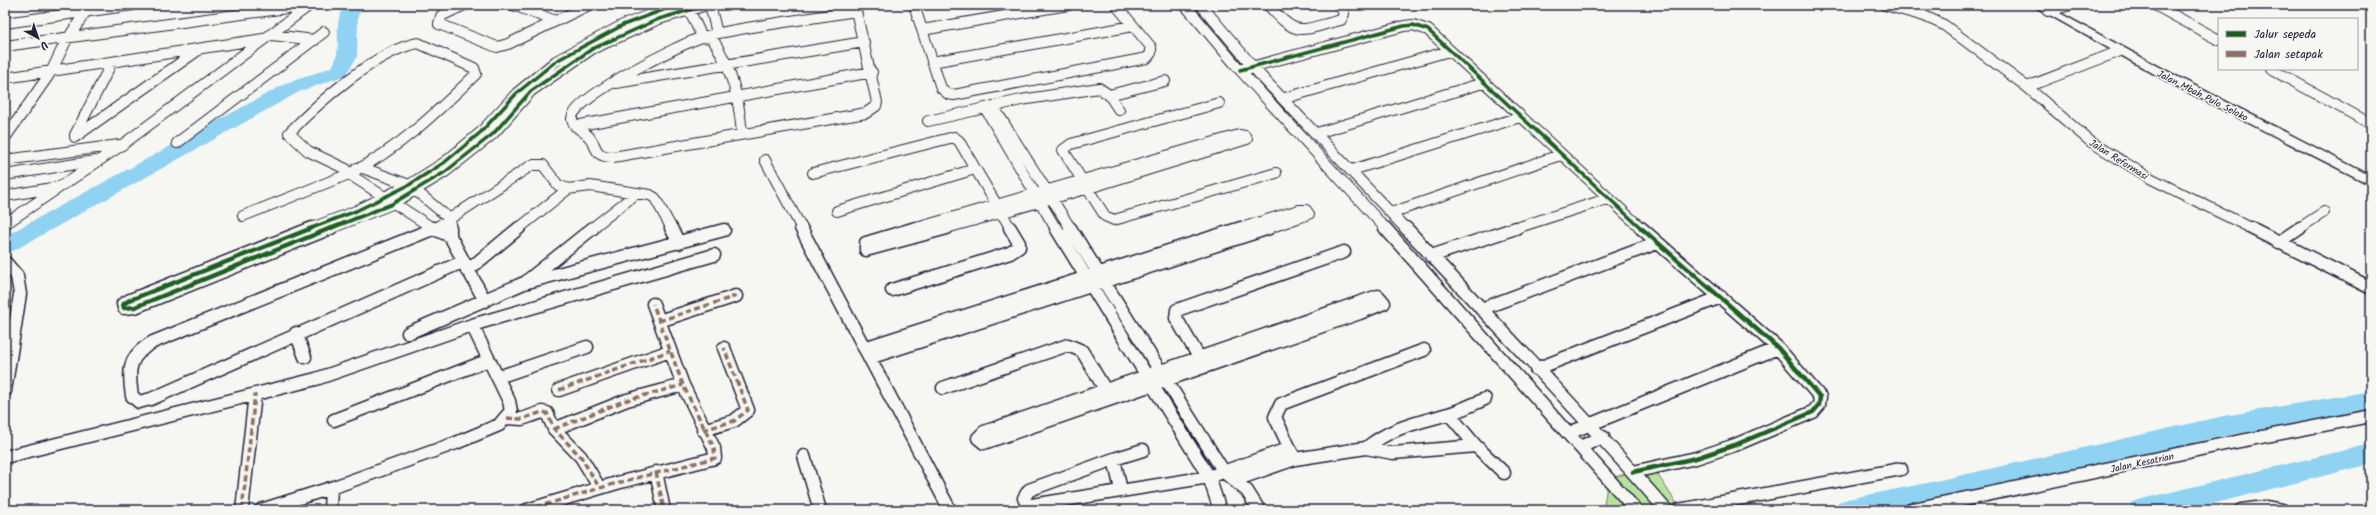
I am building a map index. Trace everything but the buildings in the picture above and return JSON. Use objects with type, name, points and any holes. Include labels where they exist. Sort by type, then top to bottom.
[{"type":"street","points":[[5,23],[88,8],[133,5]]},
{"type":"street","points":[[464,5],[441,16],[439,24],[497,47],[508,44],[554,20],[589,5]]},
{"type":"street","points":[[513,5],[554,20]]},
{"type":"street","points":[[268,250],[130,300],[123,304],[124,308],[134,307],[388,201],[413,188],[456,164],[494,133],[531,86],[581,46],[623,25],[676,5]]},
{"type":"street","points":[[546,74],[635,28],[688,7],[708,5],[710,36]]},
{"type":"street","points":[[914,5],[941,88],[948,94],[954,95],[1139,61],[1151,53],[1151,47],[1116,5]]},
{"type":"street","points":[[922,30],[1043,7],[1068,5]]},
{"type":"street","points":[[1187,7],[1201,5],[1260,75],[1285,98],[1536,369],[1603,437],[1666,510]]},
{"type":"street","points":[[1268,5],[1286,25],[1300,30],[1341,20],[1344,14],[1340,5]]},
{"type":"street","name":"Jalan Reformasi","points":[[1885,5],[1924,16],[1944,25],[2027,87],[2070,126],[2104,150],[2150,178],[2371,288]]},
{"type":"street","points":[[2043,8],[2071,5]]},
{"type":"street","points":[[2155,5],[2218,39]]},
{"type":"street","points":[[5,51],[68,40],[308,7]]},
{"type":"street","points":[[5,224],[122,145],[308,7]]},
{"type":"street","points":[[688,7],[728,63],[739,96],[742,134]]},
{"type":"street","points":[[1187,7],[1248,79],[1439,288],[1636,510]]},
{"type":"street","points":[[5,138],[51,72],[68,40],[88,8]]},
{"type":"street","points":[[856,8],[872,72],[876,106],[872,110],[613,157],[604,157],[597,153],[591,138],[575,126],[572,119],[573,114],[609,84],[642,65],[710,36],[856,8]]},
{"type":"street","name":"Jalan Mbah Pulo Seloko","points":[[2043,8],[2120,51],[2371,181]]},
{"type":"street","points":[[1240,70],[1413,25],[1428,30],[1607,199],[1778,348],[1820,397],[1820,405],[1813,412],[1735,445],[1696,458],[1633,472]]},
{"type":"street","points":[[932,62],[1133,26]]},
{"type":"street","points":[[178,143],[324,32]]},
{"type":"street","points":[[5,78],[269,37],[315,40]]},
{"type":"street","points":[[5,46],[68,40]]},
{"type":"street","points":[[609,84],[728,63],[864,42]]},
{"type":"street","points":[[1219,45],[1231,42]]},
{"type":"street","points":[[243,216],[348,172],[363,168],[415,131],[476,74],[474,68],[418,43],[399,48],[353,78],[289,133],[308,151],[348,172],[388,201],[433,230],[450,236]]},
{"type":"street","points":[[74,137],[198,49]]},
{"type":"street","points":[[1285,98],[1449,51]]},
{"type":"street","points":[[2027,87],[2120,51]]},
{"type":"street","points":[[67,152],[112,62]]},
{"type":"street","points":[[2273,70],[2371,124]]},
{"type":"street","points":[[575,126],[872,72]]},
{"type":"street","points":[[1248,79],[1260,75]]},
{"type":"street","points":[[1109,95],[1165,81]]},
{"type":"street","points":[[1317,133],[1483,83]]},
{"type":"street","points":[[928,121],[989,107],[1092,88],[1103,89],[1119,110]]},
{"type":"street","points":[[1219,103],[1071,144],[1063,150],[1110,220],[1120,220],[1276,173]]},
{"type":"street","points":[[989,107],[1048,193],[1162,376],[1224,472],[1247,491],[1259,510]]},
{"type":"street","points":[[989,107],[1037,198],[1208,477],[1220,510]]},
{"type":"street","points":[[1352,170],[1520,118]]},
{"type":"street","points":[[909,235],[1037,198],[1048,193],[1086,184],[1179,156],[1239,135],[1247,137],[1244,141],[1179,156]]},
{"type":"street","points":[[813,173],[954,137],[959,141],[974,169],[1019,243],[1016,251],[892,290]]},
{"type":"street","points":[[5,160],[122,145]]},
{"type":"street","points":[[1391,213],[1560,155]]},
{"type":"street","points":[[5,175],[100,160]]},
{"type":"street","points":[[765,160],[950,510]]},
{"type":"street","points":[[568,189],[558,185],[543,164],[532,165],[433,230],[178,332],[146,347],[136,354],[130,364],[128,372],[132,396],[139,402],[151,399],[296,333],[465,266],[568,189],[590,186],[637,193],[643,192],[655,198],[679,243]]},
{"type":"street","points":[[363,168],[413,188],[450,219]]},
{"type":"street","points":[[837,211],[974,169]]},
{"type":"street","points":[[1348,189],[1364,184]]},
{"type":"street","points":[[5,196],[61,186]]},
{"type":"street","points":[[5,215],[45,189]]},
{"type":"street","points":[[524,283],[637,193]]},
{"type":"street","points":[[1359,201],[1374,195]]},
{"type":"street","points":[[1431,256],[1607,199]]},
{"type":"street","points":[[866,353],[1214,241],[1299,210],[1306,210],[1309,214],[1305,217],[1214,241]]},
{"type":"street","points":[[2278,243],[2324,212]]},
{"type":"street","points":[[450,219],[450,236],[485,301]]},
{"type":"street","points":[[408,333],[524,283],[724,230]]},
{"type":"street","points":[[1481,309],[1657,243]]},
{"type":"street","points":[[1202,362],[1176,318],[1175,314],[1182,307],[1344,252]]},
{"type":"street","points":[[5,457],[344,370],[472,325],[714,255]]},
{"type":"street","points":[[5,262],[17,276],[20,294],[5,391]]},
{"type":"street","points":[[1439,288],[1455,282]]},
{"type":"street","points":[[659,321],[736,296]]},
{"type":"street","points":[[1108,395],[984,443],[978,438],[984,432],[1108,395],[1311,324],[1374,296],[1378,296],[1384,301],[1384,303],[1360,313],[1311,324]]},
{"type":"street","points":[[1536,369],[1721,298]]},
{"type":"street","points":[[527,510],[599,487],[656,472],[714,460],[715,452],[703,430],[683,385],[653,304]]},
{"type":"street","points":[[260,510],[331,488],[456,444],[490,430],[507,418],[511,407],[472,325]]},
{"type":"street","points":[[296,333],[305,357]]},
{"type":"street","points":[[942,388],[1068,345],[1082,351],[1108,395]]},
{"type":"street","points":[[498,377],[588,347]]},
{"type":"street","points":[[703,430],[736,420],[746,414],[748,410],[724,348]]},
{"type":"street","points":[[1569,433],[1778,348]]},
{"type":"street","points":[[1292,454],[1275,417],[1281,404],[1424,350]]},
{"type":"street","points":[[559,390],[670,351]]},
{"type":"street","points":[[334,420],[489,360]]},
{"type":"street","points":[[554,429],[627,400],[683,385]]},
{"type":"street","points":[[242,510],[255,394]]},
{"type":"street","points":[[1366,448],[1382,435],[1419,421],[1449,414],[1485,399]]},
{"type":"street","points":[[507,418],[522,419],[544,412],[548,415],[554,429],[581,457],[599,487]]},
{"type":"street","points":[[1449,414],[1476,446],[1504,473]]},
{"type":"street","name":"Jalan Kesatrian","points":[[1924,509],[1949,506],[2224,444],[2371,416]]},
{"type":"street","points":[[1580,447],[1603,437]]},
{"type":"street","points":[[1143,450],[1029,490],[1024,498],[1026,503],[1032,505],[1208,477],[1292,454],[1366,448],[1393,452],[1476,446]]},
{"type":"street","points":[[1235,480],[1292,454]]},
{"type":"street","points":[[804,456],[820,510]]},
{"type":"street","points":[[1114,459],[1121,490]]},
{"type":"street","points":[[1679,510],[1901,469]]},
{"type":"street","points":[[656,472],[664,510]]},
{"type":"street","points":[[330,510],[331,488]]},
{"type":"street","points":[[2241,510],[2265,507],[2282,510]]},
{"type":"green space","points":[[1652,466],[1681,510],[1603,510],[1608,479]]},
{"type":"waterway","points":[[5,246],[292,88],[339,71],[347,57],[347,22],[349,15],[352,9],[358,5]]},
{"type":"waterway","points":[[1848,510],[1932,493],[2224,426],[2371,401]]},
{"type":"waterway","points":[[2142,510],[2371,454]]},
{"type":"marked path","points":[[659,321],[736,296]]},
{"type":"marked path","points":[[527,510],[617,483],[710,461],[715,458],[714,448],[683,385],[653,304]]},
{"type":"marked path","points":[[703,430],[722,426],[734,421],[745,415],[748,410],[724,348]]},
{"type":"marked path","points":[[559,390],[670,351]]},
{"type":"marked path","points":[[554,429],[627,400],[683,385]]},
{"type":"marked path","points":[[242,510],[255,394]]},
{"type":"marked path","points":[[507,418],[522,419],[542,412],[547,413],[554,429],[581,457],[599,487]]},
{"type":"marked path","points":[[656,472],[664,510]]},
{"type":"cycle path","points":[[676,5],[623,25],[556,61],[517,93],[481,132],[445,162],[409,185],[356,211],[130,300],[123,304],[124,308],[135,307],[392,204],[432,181],[470,154],[498,129],[526,95],[571,62],[592,49],[636,28],[683,11],[707,5]]},
{"type":"cycle path","points":[[1240,70],[1404,26],[1413,25],[1428,30],[1607,199],[1778,348],[1820,397],[1819,405],[1813,412],[1735,445],[1696,458],[1633,472]]}]
